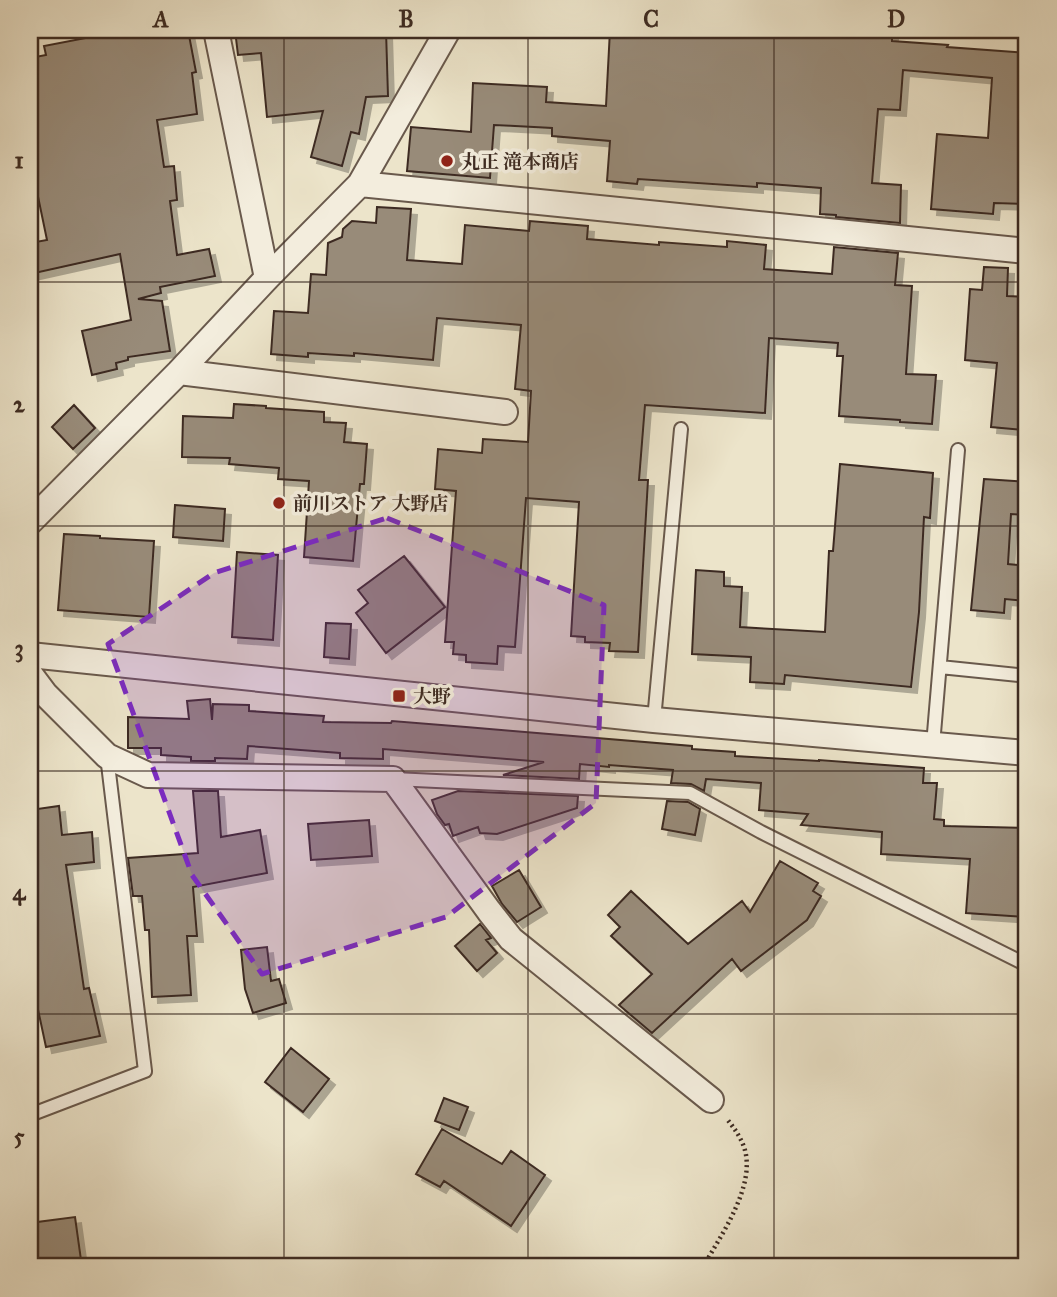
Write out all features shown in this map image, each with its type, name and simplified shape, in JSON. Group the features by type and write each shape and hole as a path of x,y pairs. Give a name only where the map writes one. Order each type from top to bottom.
{"street":[{"path":"216,30 267,278"},
{"path":"30,522 360,184 448,30"},
{"path":"360,184 1027,251"},
{"path":"179,372 505,412"},
{"path":"30,655 654,720 1027,753"},
{"path":"30,674 45,694 107,757 148,775 393,779 511,939 711,1100"}],"lane":[{"path":"654,720 681,429"},
{"path":"933,745 958,450"},
{"path":"940,667 1027,676"},
{"path":"30,1115 145,1071 107,757"},
{"path":"393,779 690,793 761,832 1027,965"}],"path":[{"path":"703,1267 741,1196 747,1174 745,1150 738,1134 711,1100"}],"highlighted area":[{"path":"387,518 604,605 596,803 446,917 262,974 192,875 108,644 214,573"}],"building":[{"path":"90,30 188,30 196,72 192,73 197,114 157,120 164,167 174,166 177,200 170,201 177,255 209,249 215,276 160,287 161,293 138,299 162,301 170,351 128,357 128,360 116,363 117,369 92,375 82,331 131,320 120,254 30,274 30,243 47,240 30,158 30,58 46,55 44,46 91,37"},
{"path":"235,30 386,30 388,96 366,97 359,134 351,132 342,166 311,157 323,111 267,117 261,53 238,55"},
{"path":"610,30 892,30 892,41 1027,53 1027,204 994,203 993,214 931,209 937,134 988,138 992,78 903,70 900,110 878,109 872,183 901,185 900,223 820,214 821,188 757,183 757,187 638,179 637,184 607,181 610,141 552,136 552,128 494,125 490,178 407,171 411,127 471,132 473,83 547,87 546,102 606,106"},
{"path":"377,207 411,209 407,260 462,264 465,225 529,231 530,221 588,226 587,239 659,245 659,242 727,247 727,241 766,245 764,269 832,274 834,247 898,253 895,285 912,286 906,374 936,375 932,424 839,416 843,356 837,356 838,343 769,338 765,413 645,405 639,480 648,480 638,652 609,651 610,643 585,642 585,637 571,636 579,502 526,498 515,647 498,646 497,664 466,662 466,655 453,654 454,642 445,642 456,491 435,489 438,449 482,453 483,439 528,442 531,391 515,389 521,325 437,318 433,360 354,353 354,356 308,353 308,357 271,354 274,311 308,313 311,274 326,275 328,243 342,237 343,229 352,221 376,223"},
{"path":"984,267 1008,268 1007,296 1027,297 1027,418 1024,430 991,427 997,363 965,360 970,289 982,290"},
{"path":"234,404 324,412 324,422 346,423 344,442 367,444 364,484 360,484 353,561 304,557 309,481 278,479 279,468 229,464 230,458 182,457 183,416 233,418"},
{"path":"74,405 95,428 73,449 52,427"},
{"path":"840,464 933,473 930,518 924,517 919,612 911,687 785,675 784,684 750,682 751,657 692,654 696,570 724,572 724,586 742,587 740,627 825,632 829,551 833,551"},
{"path":"984,479 1027,482 1027,515 1011,514 1008,564 1027,566 1027,601 1005,599 1004,613 971,610"},
{"path":"175,505 225,509 223,541 173,537"},
{"path":"64,534 154,541 149,617 58,610"},
{"path":"237,552 278,555 273,640 232,637"},
{"path":"404,556 445,607 386,653 356,613 368,603 358,590"},
{"path":"326,623 351,624 349,659 324,657"},
{"path":"210,699 212,720 213,704 249,705 249,711 324,716 323,722 392,721 692,746 692,749 735,752 735,756 924,768 923,783 937,783 934,819 944,820 944,826 1027,828 1027,917 966,913 970,859 881,854 882,832 801,825 808,814 759,810 761,783 706,779 704,791 691,784 671,783 673,770 580,764 579,779 503,775 544,762 383,749 383,759 340,758 340,753 248,746 247,759 215,758 215,761 191,761 191,757 161,755 161,748 128,748 128,717 189,719 187,701"},
{"path":"193,791 218,791 221,837 260,830 267,873 193,887 197,936 187,936 191,995 152,997 149,930 145,930 142,896 133,896 128,858 198,853"},
{"path":"458,791 578,796 577,808 497,834 480,833 478,827 453,836 449,824 445,825 437,814 432,800"},
{"path":"667,801 688,802 700,809 695,835 662,829"},
{"path":"59,806 62,835 92,832 94,862 66,865 84,989 89,988 100,1036 46,1047 30,972 30,810"},
{"path":"369,820 372,856 311,860 308,824"},
{"path":"780,861 818,883 813,891 821,896 807,920 741,971 732,959 652,1033 619,1005 652,974 611,936 620,927 608,915 631,891 688,944 742,901 750,912"},
{"path":"519,870 541,907 517,922 492,886"},
{"path":"480,924 491,938 486,940 497,953 477,971 455,946"},
{"path":"267,947 271,981 279,979 286,1003 253,1013 245,989 241,950"},
{"path":"291,1048 329,1079 303,1112 265,1082"},
{"path":"444,1098 468,1107 459,1130 435,1121"},
{"path":"442,1129 502,1164 511,1151 545,1175 511,1226 444,1181 440,1187 416,1174"},
{"path":"75,1217 82,1267 30,1267 30,1223"}],"place":[{"name":"丸正 滝本商店","path":"447,161"},
{"name":"前川ストア 大野店","path":"279,503"},
{"name":"大野","path":"399,696"}]}
